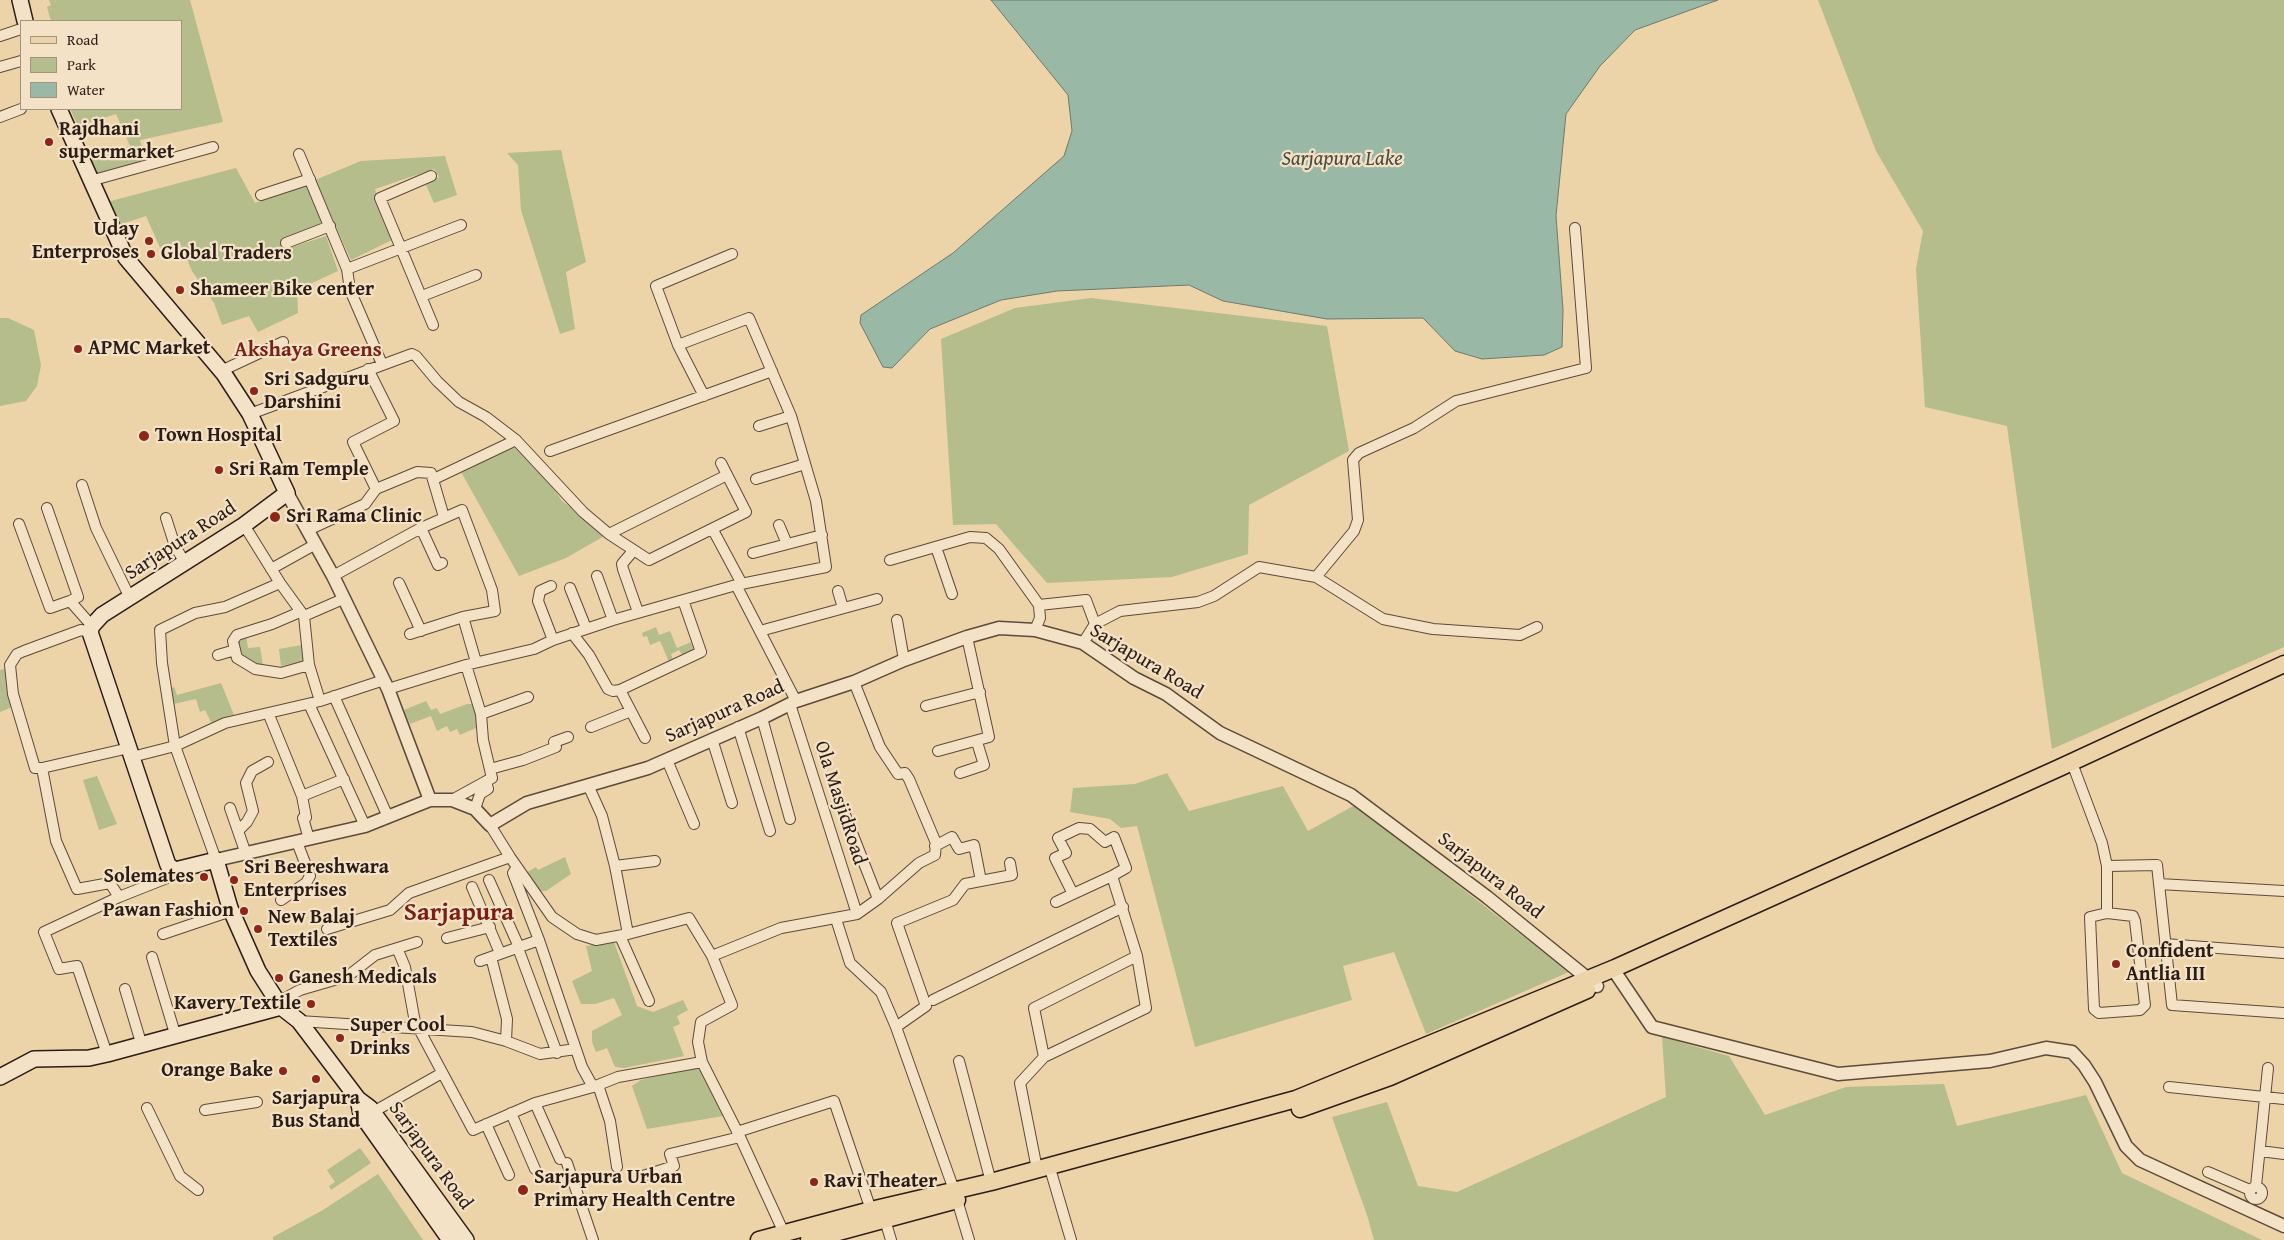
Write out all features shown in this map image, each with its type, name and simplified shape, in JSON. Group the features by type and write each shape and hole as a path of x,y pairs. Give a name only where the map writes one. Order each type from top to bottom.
{"main road":[{"path":"20,0 25,20"},
{"path":"60,110 90,181 126,258 221,371 250,414 287,493"},
{"name":"Sarjapura Road","path":"91,629 102,615 244,525 287,493"},
{"path":"91,629 168,865 175,870 216,860"},
{"path":"2073,767 2284,664"},
{"path":"809,1236 871,1210 955,1195 1296,1099 1615,973 2073,767 2284,676"},
{"name":"Sarjapura Road","path":"216,860 232,911 258,971 280,1004 299,1021 358,1099 373,1112 440,1216 450,1240"},
{"path":"0,1077 34,1059 89,1058 108,1054 176,1037 280,1004"},
{"name":"Sarjapura Road","path":"358,1099 361,1114 440,1216 466,1240"},
{"path":"759,1240 784,1233 809,1236 841,1236 991,1182 1046,1170"}],"street":[{"path":"0,36 20,29"},
{"path":"0,67 20,61"},
{"path":"0,117 20,109"},
{"path":"90,181 213,147"},
{"path":"299,154 330,226 346,269 350,290 382,364"},
{"path":"431,176 380,198 433,325"},
{"path":"261,195 310,179"},
{"path":"346,269 461,225"},
{"path":"286,243 330,226"},
{"path":"1316,577 1354,531 1358,520 1353,460 1359,453 1414,428 1456,401 1586,368 1575,228"},
{"path":"704,396 678,345 656,286 732,254"},
{"path":"422,296 476,275"},
{"path":"91,629 81,630 24,650 17,654 10,665 13,694 35,768 175,746 225,723 269,715 334,696 534,649 586,628 638,612 739,585 826,567 816,501 805,464 790,416 750,318 678,345"},
{"path":"221,371 283,342"},
{"path":"250,414 407,355 416,356 437,381 459,402 486,417 516,440 583,512 609,534 649,560 746,512 721,463"},
{"path":"368,370 394,421 353,442 376,489"},
{"path":"550,451 772,371"},
{"path":"759,426 790,416"},
{"path":"434,479 516,440"},
{"path":"756,479 805,464"},
{"path":"308,530 365,504 376,489 417,472 431,473 444,517"},
{"path":"609,534 727,474"},
{"path":"82,485 96,528 130,598"},
{"path":"287,493 333,576 386,684 430,800"},
{"path":"19,524 50,608 78,597 47,508"},
{"path":"333,576 421,528 462,510 492,590 495,611 462,617 410,634"},
{"path":"166,518 175,546 185,563"},
{"path":"244,525 280,583 302,614 309,665 320,701"},
{"path":"779,525 787,544"},
{"path":"421,528 438,565 442,564"},
{"name":"Ola MasjidRoad","path":"713,530 793,702 857,914"},
{"path":"753,552 822,535"},
{"path":"890,560 970,538 986,538 999,549 1039,605 1040,618 1035,630"},
{"path":"271,569 316,544"},
{"path":"936,547 952,594"},
{"path":"633,551 622,564 622,569 638,612"},
{"path":"1083,644 1095,624 1120,612 1198,602 1214,596 1259,567 1316,577 1383,619 1433,629 1520,634 1537,627"},
{"path":"597,576 613,620"},
{"path":"280,583 225,607 195,613 160,630 162,663 175,746 184,774 196,798 216,860 365,826 430,800 452,800 475,809 490,825 552,917 577,934 596,940 624,935 689,918 712,956 732,1005 701,1022 698,1042 702,1062 739,1135 784,1233"},
{"path":"399,583 421,631"},
{"path":"550,586 540,591 538,601 553,640"},
{"path":"570,588 586,628"},
{"path":"838,591 843,608"},
{"path":"309,665 281,673 255,669 237,658 234,641 237,635 343,599"},
{"path":"760,632 877,599"},
{"path":"572,633 608,688 613,692 620,690 701,652 683,600"},
{"path":"1039,605 1086,600 1095,624"},
{"path":"70,601 91,629"},
{"path":"452,800 492,778 483,740 481,714 462,617"},
{"path":"897,620 904,660"},
{"name":"Sarjapura Road","path":"490,825 527,803 648,768 762,718 793,702 854,682 904,660 967,636 999,628 1035,630 1083,644 1134,678 1166,694 1220,733 1351,795 1487,897 1592,982"},
{"path":"938,751 977,742 989,737 967,636"},
{"path":"218,655 235,650"},
{"path":"712,956 781,928 818,919 836,919 857,914 878,899 919,863 935,854 935,846 909,779 905,773 898,774 880,747 854,682"},
{"path":"620,690 645,738"},
{"path":"926,706 980,692"},
{"path":"334,696 388,818"},
{"path":"481,714 528,698"},
{"path":"309,704 365,826"},
{"path":"591,727 631,711"},
{"path":"269,715 302,796 306,817 303,818 303,840 310,876 306,883 281,900"},
{"path":"762,718 790,819"},
{"path":"738,727 770,831"},
{"path":"490,769 523,760 556,747 554,742 568,737"},
{"path":"712,739 732,803"},
{"path":"960,773 984,765 977,742"},
{"path":"667,760 694,824"},
{"path":"238,831 247,822 253,811 246,783 252,771 268,762"},
{"path":"2073,767 2102,843 2107,866 2106,914"},
{"path":"42,768 56,841 77,889 110,883 119,897"},
{"path":"302,796 344,780"},
{"path":"475,809 480,794 488,789 486,781"},
{"path":"588,785 602,816 615,866 624,935 632,965 649,1000"},
{"path":"842,807 878,899"},
{"path":"230,808 246,854"},
{"path":"1056,902 1112,876 1126,868 1114,838 1105,842 1090,829 1079,828 1058,838 1066,853 1055,858 1073,894"},
{"path":"935,846 952,837 959,849 974,845 981,880"},
{"path":"327,929 390,910 409,893 510,857"},
{"path":"615,866 655,861"},
{"path":"896,1027 926,1006 897,923 953,900 965,884 1012,875 1010,863"},
{"path":"2107,866 2157,865 2172,1005 2284,1013"},
{"path":"517,866 513,873 539,940 582,1068 595,1086 610,1121 617,1167"},
{"path":"108,1054 76,966 59,969 44,932 119,897 167,878 175,870"},
{"path":"1071,1240 1046,1170 1020,1083 1044,1057 1146,1008 1138,956 1112,876"},
{"path":"489,880 519,948 557,1053"},
{"path":"2159,884 2284,891"},
{"path":"472,888 490,927 507,1019 506,1042"},
{"path":"933,1000 1123,907"},
{"path":"162,934 232,911"},
{"path":"2106,914 2133,916 2135,921 2145,1005 2140,1010 2099,1013 2094,1009 2090,917 2106,914"},
{"path":"836,919 850,963 881,992 896,1027 969,1240"},
{"path":"447,938 490,927"},
{"path":"480,961 539,940"},
{"path":"280,1004 300,990 348,976 375,955 417,942"},
{"path":"2166,944 2284,953"},
{"path":"397,948 405,967 417,1029 473,1130 535,1103 595,1086 618,1077 702,1062"},
{"path":"1044,1057 1034,1008 1138,956"},
{"path":"152,957 176,1037"},
{"path":"1615,973 1652,1027 1838,1074 1990,1061 2046,1048 2072,1052 2084,1065 2095,1082 2126,1146 2140,1160 2252,1196"},
{"path":"125,989 142,1046"},
{"path":"299,1021 472,1032 540,1054 576,1049"},
{"path":"959,1061 991,1182"},
{"path":"2252,1196 2260,1151 2268,1068"},
{"path":"373,1112 442,1073"},
{"path":"2169,1087 2284,1099"},
{"path":"643,1176 674,1166 670,1154 739,1135 834,1101 871,1210"},
{"path":"206,1110 257,1102"},
{"path":"535,1103 564,1161 592,1240"},
{"path":"147,1108 180,1176 198,1190"},
{"path":"512,1113 535,1169"},
{"path":"486,1124 509,1176"},
{"path":"2260,1151 2284,1154"},
{"path":"2208,1172 2252,1196 2284,1226"},
{"path":"885,1220 891,1240"}],"green space":[{"path":"49,0 190,0 223,122 140,140 145,161 95,175 91,157 130,146 116,114 78,126 70,110 182,110 182,20 51,20 47,7 51,5"},
{"path":"1818,0 2284,0 2284,647 2052,749 2007,426 1925,407 1916,269 1923,231 1876,151"},
{"path":"561,150 586,262 566,272 575,329 560,334 521,210 518,165 507,153"},
{"path":"445,156 457,195 434,203 426,185 439,177 434,169 375,189 392,240 351,260 315,180 361,161"},
{"path":"236,168 255,203 307,184 324,224 280,243 283,250 326,236 338,271 297,290 298,313 258,332 249,316 222,325 214,303 192,271 180,243 161,250 146,216 119,225 107,202"},
{"path":"1091,298 1327,326 1349,451 1249,505 1248,554 1172,577 1047,583 996,524 953,525 941,339 1015,308"},
{"path":"0,318 8,318 34,330 41,365 37,386 26,401 0,406"},
{"path":"512,447 518,449 548,480 562,501 575,510 597,531 606,535 566,558 519,576 460,470"},
{"path":"656,627 659,635 670,631 677,648 691,642 694,651 683,656 679,650 671,654 673,660 669,662 660,641 650,645 647,636 643,637 642,633"},
{"path":"246,635 248,648 260,647 263,665 256,666 238,656 237,639"},
{"path":"302,645 306,661 281,666 279,649"},
{"path":"5,669 12,707 0,712 0,670"},
{"path":"221,683 234,715 212,724 205,710 200,712 196,699 169,705 168,689 174,687 177,695"},
{"path":"426,701 431,710 437,708 440,714 467,704 473,704 479,719 477,731 476,728 460,735 457,729 450,732 447,726 437,731 431,716 410,724 404,710"},
{"path":"1167,773 1189,811 1283,786 1308,831 1355,805 1569,972 1426,1034 1394,952 1343,966 1352,1000 1195,1047 1137,826 1121,828 1110,819 1070,812 1073,788 1135,784"},
{"path":"97,776 117,824 99,830 83,780"},
{"path":"565,857 571,874 546,891 537,891 524,874 536,867 538,870"},
{"path":"614,942 637,1006 653,1012 683,1000 688,1010 677,1016 680,1024 673,1027 684,1056 624,1068 615,1067 607,1048 596,1052 592,1042 592,1031 622,1015 614,998 595,1004 581,1004 572,981 592,971 586,946"},
{"path":"1662,1037 1729,1056 1765,1115 1846,1087 1944,1084 1957,1126 2086,1095 2122,1173 2262,1240 1374,1240 1332,1117 1387,1102 1418,1186 1457,1192 1666,1097"},
{"path":"690,1068 699,1069 723,1116 647,1129 632,1086 641,1080"},
{"path":"360,1148 371,1163 331,1190 329,1186 335,1182 327,1170"},
{"path":"378,1174 423,1240 273,1240 273,1237 323,1210"}],"water":[{"name":"Sarjapura Lake","path":"991,0 1718,0 1635,30 1600,66 1566,114 1556,216 1563,310 1562,347 1544,355 1482,359 1455,351 1423,318 1327,319 1223,301 1189,285 1057,291 1001,300 930,329 892,368 883,367 860,323 861,315 953,253 1064,156 1072,131 1068,95"}],"place":[{"name":"Rajdhani supermarket","path":"49,142"},
{"name":"Uday Enterproses","path":"149,241"},
{"name":"Global Traders","path":"151,254"},
{"name":"Shameer Bike center","path":"180,290"},
{"name":"APMC Market","path":"78,349"},
{"name":"Sri Sadguru Darshini","path":"254,391"},
{"name":"Town Hospital","path":"144,436"},
{"name":"Sri Ram Temple","path":"219,470"},
{"name":"Sri Rama Clinic","path":"275,517"},
{"name":"Solemates","path":"204,877"},
{"name":"Sri Beereshwara Enterprises","path":"234,880"},
{"name":"Pawan Fashion","path":"244,911"},
{"name":"New Balaj Textiles","path":"258,929"},
{"name":"Confident Antlia III","path":"2116,964"},
{"name":"Ganesh Medicals","path":"279,978"},
{"name":"Kavery Textile","path":"311,1004"},
{"name":"Super Cool Drinks","path":"340,1038"},
{"name":"Orange Bake","path":"283,1071"},
{"name":"Sarjapura Bus Stand","path":"316,1079"},
{"name":"Ravi Theater","path":"814,1182"},
{"name":"Sarjapura Urban Primary Health Centre","path":"523,1190"}],"district":[{"name":"Akshaya Greens","path":"308,351"},
{"name":"Sarjapura","path":"459,914"}]}
